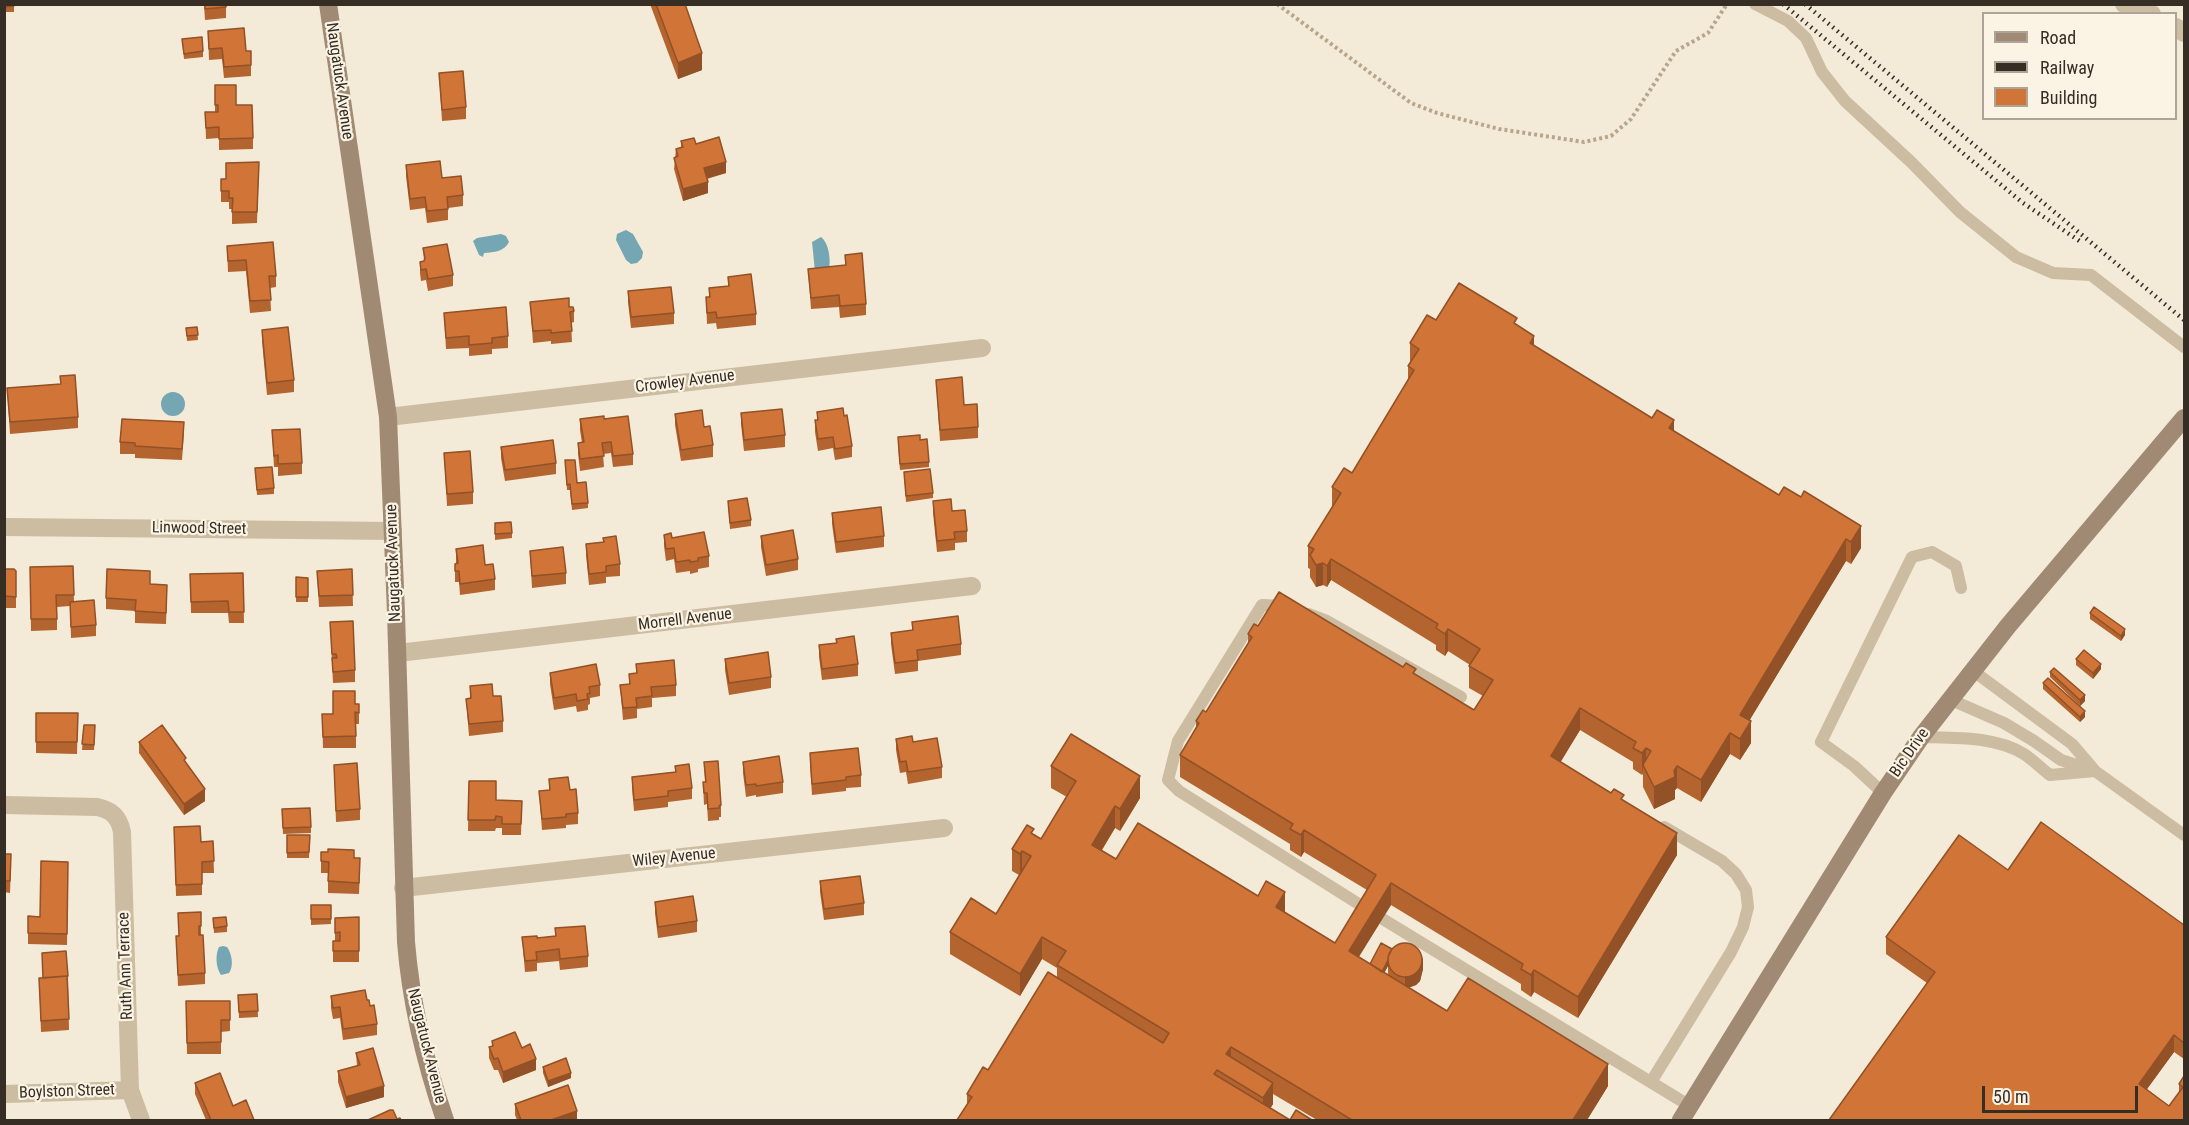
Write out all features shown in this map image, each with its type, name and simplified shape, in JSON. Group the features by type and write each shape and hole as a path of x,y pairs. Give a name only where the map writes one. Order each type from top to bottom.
{"main road":[{"name":"Naugatuck Avenue","path":"328,4 387,417 409,977 417,1025 446,1120"},
{"name":"Bic Drive","path":"1686,1113 1883,793 1921,737 1972,670 2066,555 2184,418"}],"street":[{"path":"2124,4 2146,12"},
{"name":"Crowley Avenue","path":"387,417 982,348"},
{"name":"Linwood Street","path":"4,527 393,531"},
{"name":"Morrell Avenue","path":"398,653 972,586"},
{"name":"Ruth Ann Terrace","path":"4,805 87,806 105,809 119,820 122,832 130,1090 141,1120"},
{"name":"Wiley Avenue","path":"404,888 944,828"},
{"name":"Boylston Street","path":"4,1094 130,1090"}],"lane":[{"path":"1755,4 1788,21 1806,38 1822,72 1845,101 1911,162 1960,212 2016,257 2053,273 2091,275 2184,347"},
{"path":"1883,793 1854,766 1821,742 1912,557 1932,552 1956,566 1961,588"},
{"path":"1461,697 1325,620 1286,606 1262,605 1178,741 1168,780 1179,790 1381,918 1651,1082 1686,1113"},
{"path":"1972,670 2072,744 2095,771 2184,835"},
{"path":"1949,699 2004,723 2061,760 2095,771"},
{"path":"1921,737 1980,740 2004,746 2023,753 2050,775 2095,771"},
{"path":"1651,1082 1731,952 1743,927 1748,907 1746,890 1736,874 1722,861 1664,827"}],"path":[{"path":"1276,4 1411,103 1437,113 1499,129 1584,142 1611,136 1631,119 1676,51 1708,33 1727,4"}],"water":[{"path":"626,230 633,234 643,252 642,258 637,263 631,264 626,260 616,240 617,234"},
{"path":"501,234 506,236 509,242 504,248 484,253 483,257 479,255 473,241 477,238"},
{"path":"821,237 829,252 829,270 815,271 812,242"},
{"path":"173,392 181,396 185,404 181,412 173,416 165,412 161,404 165,396"},
{"path":"223,946 229,950 232,964 229,973 221,975 217,958 219,947"}],"building":[{"path":"4,4 14,4 14,6 4,7"},
{"path":"205,4 226,4 226,7 205,9"},
{"path":"656,4 685,4 702,53 678,63"},
{"path":"244,28 246,51 251,51 251,65 224,67 222,48 209,49 208,31"},
{"path":"202,37 203,51 184,54 182,39"},
{"path":"463,71 466,107 442,110 439,73"},
{"path":"215,85 236,85 236,105 252,105 253,138 219,139 219,127 206,128 205,112 218,112 218,105 215,105"},
{"path":"719,137 726,162 704,168 708,182 683,189 674,158 678,156 676,149 683,147 681,141 694,138 696,144"},
{"path":"440,161 442,178 461,176 463,195 447,197 448,209 427,211 425,197 410,199 406,165"},
{"path":"259,162 257,212 232,212 233,198 229,198 229,191 221,191 221,179 226,179 226,163"},
{"path":"273,242 276,276 269,276 271,300 250,301 246,260 228,261 227,246"},
{"path":"447,244 453,275 428,279 426,269 421,270 420,262 425,258 423,248"},
{"path":"862,253 866,304 840,306 839,295 811,298 808,269 846,265 845,255"},
{"path":"751,274 756,314 717,318 716,312 707,313 706,297 710,297 709,288 729,286 728,277"},
{"path":"1459,283 1517,318 1514,323 1534,336 1530,343 1652,418 1657,410 1674,420 1669,428 1779,495 1784,487 1801,497 1804,491 1861,526 1851,542 1846,539 1740,715 1751,721 1740,739 1730,733 1701,780 1677,766 1674,771 1675,777 1654,787 1643,765 1651,751 1646,748 1642,753 1633,748 1636,742 1580,708 1551,756 1611,793 1614,789 1624,795 1621,799 1677,833 1578,997 1534,970 1531,975 1521,969 1523,964 1391,883 1349,951 1447,1011 1468,978 1608,1064 1573,1120 1352,1120 1231,1047 1226,1054 1273,1083 1263,1098 1217,1070 1214,1074 1290,1120 957,1120 972,1097 967,1094 983,1067 988,1070 1048,972 1163,1043 1169,1033 1057,965 1066,951 1042,937 1020,974 950,932 971,898 996,914 1031,856 1022,851 1020,854 1012,849 1027,825 1034,829 1031,833 1041,839 1076,781 1051,766 1071,734 1140,776 1120,809 1115,806 1092,845 1116,859 1138,823 1258,896 1266,881 1285,892 1276,907 1335,943 1376,875 1304,830 1301,835 1290,829 1293,824 1180,755 1199,723 1196,721 1203,710 1206,712 1252,637 1248,634 1254,624 1258,626 1279,592 1403,667 1406,663 1416,669 1413,673 1474,710 1493,680 1469,666 1480,649 1448,629 1445,634 1436,628 1438,624 1331,559 1327,566 1323,563 1316,565 1310,555 1314,549 1308,546 1341,493 1332,487 1344,468 1352,473 1414,370 1408,366 1419,349 1410,343 1427,315 1436,320"},
{"path":"671,287 674,313 631,317 628,291"},
{"path":"569,298 569,307 573,307 574,311 570,312 572,331 551,333 551,330 533,331 530,302"},
{"path":"506,307 508,336 492,338 492,343 469,345 469,336 446,338 444,313"},
{"path":"197,327 198,335 187,336 186,328"},
{"path":"288,327 294,380 267,383 262,330"},
{"path":"75,375 78,417 10,422 7,388 61,384 60,376"},
{"path":"962,377 964,405 977,404 978,427 940,430 936,380"},
{"path":"843,408 844,416 847,415 852,446 835,449 833,437 818,439 815,420 818,420 817,412"},
{"path":"782,409 785,435 744,440 741,413"},
{"path":"702,410 704,427 710,426 713,445 681,450 675,414"},
{"path":"604,416 604,419 628,416 633,454 613,456 611,442 602,443 604,456 580,459 578,443 584,442 580,419"},
{"path":"122,419 184,422 182,449 135,446 135,443 120,442"},
{"path":"300,429 302,463 278,464 278,455 274,456 272,430"},
{"path":"920,435 920,440 927,439 929,462 900,464 898,437"},
{"path":"553,440 556,463 505,470 501,447"},
{"path":"470,451 473,492 447,494 444,453"},
{"path":"565,460 575,460 577,483 586,482 588,503 572,504 570,484 567,485"},
{"path":"272,467 274,488 257,490 255,468"},
{"path":"930,469 933,493 906,496 904,472"},
{"path":"747,498 751,520 730,523 728,501"},
{"path":"951,499 952,511 965,510 967,531 954,532 955,539 937,541 933,501"},
{"path":"881,507 884,536 836,542 832,513"},
{"path":"511,522 512,533 495,534 495,523"},
{"path":"793,530 798,559 766,565 761,536"},
{"path":"704,532 709,556 698,558 698,561 676,562 674,548 666,549 664,535 671,533 672,538"},
{"path":"616,536 620,564 606,566 606,572 589,574 586,544 604,542 603,538"},
{"path":"483,545 485,565 493,564 495,579 460,584 459,571 455,571 455,564 458,563 456,549"},
{"path":"563,547 566,573 532,576 530,551"},
{"path":"73,566 74,595 56,595 57,619 31,619 30,567"},
{"path":"4,569 16,571 16,597 4,596"},
{"path":"107,569 150,571 150,584 167,585 166,613 135,611 136,600 106,598"},
{"path":"352,569 353,595 319,596 317,571"},
{"path":"243,573 244,612 229,612 228,601 191,602 190,574"},
{"path":"296,577 308,578 308,597 296,597"},
{"path":"94,600 96,625 71,627 70,602"},
{"path":"2094,607 2125,629 2121,636 2090,613"},
{"path":"958,616 961,644 917,650 918,660 895,663 891,633 913,630 912,622"},
{"path":"353,621 355,670 333,672 332,658 337,658 336,654 332,654 330,622"},
{"path":"854,636 858,664 822,669 819,645 837,643 836,639"},
{"path":"2084,650 2101,664 2093,673 2076,659"},
{"path":"768,652 771,677 729,683 725,659"},
{"path":"674,660 676,685 651,687 652,696 636,698 637,707 623,708 620,685 630,684 629,674 637,673 636,664"},
{"path":"596,664 600,685 589,687 588,699 577,701 576,694 554,698 550,673"},
{"path":"2054,668 2085,695 2080,700 2050,672"},
{"path":"2048,678 2085,711 2080,717 2043,683"},
{"path":"492,684 493,696 501,696 503,721 469,724 466,699 471,698 470,686"},
{"path":"333,691 355,691 355,704 359,704 359,713 355,712 356,736 323,737 322,714 333,714"},
{"path":"36,713 78,713 77,742 36,742"},
{"path":"84,725 95,725 94,745 82,744"},
{"path":"162,725 205,789 184,804 139,742"},
{"path":"912,736 913,742 937,738 942,767 908,772 906,761 900,762 896,739"},
{"path":"858,748 861,775 846,777 846,780 812,784 810,753"},
{"path":"779,756 783,782 756,786 756,784 746,785 743,762"},
{"path":"718,761 721,805 719,808 708,809 707,793 704,793 703,782 706,782 704,762"},
{"path":"357,763 360,809 336,811 334,765"},
{"path":"689,764 692,788 668,791 668,796 634,800 632,777 676,772 675,766"},
{"path":"568,777 570,790 576,789 578,813 566,814 566,817 542,819 539,791 550,790 549,779"},
{"path":"469,781 496,781 496,800 522,801 521,824 502,824 502,817 496,816 495,820 468,820"},
{"path":"310,808 311,827 283,828 282,809"},
{"path":"2041,822 2184,925 2184,1043 2174,1035 2139,1084 2169,1106 2183,1087 2179,1084 2184,1076 2184,1120 1829,1120 1935,972 1886,937 1959,835 2008,870"},
{"path":"200,826 201,842 213,841 214,861 202,862 202,884 176,885 174,827"},
{"path":"287,835 310,835 309,852 287,853"},
{"path":"328,849 354,850 354,858 360,858 359,883 328,881 329,862 321,861 321,852 328,852"},
{"path":"4,854 11,854 10,881 4,881"},
{"path":"41,861 68,862 67,934 28,933 28,916 40,917"},
{"path":"860,876 864,903 824,909 820,881"},
{"path":"693,896 697,921 658,927 655,902"},
{"path":"311,905 331,905 331,919 311,919"},
{"path":"201,912 199,935 203,935 205,973 178,975 176,936 179,936 178,913"},
{"path":"226,917 227,926 214,928 213,918"},
{"path":"359,917 359,951 333,951 333,941 340,941 340,932 335,933 335,918"},
{"path":"585,926 588,956 560,959 559,949 536,952 537,960 525,961 522,937 556,936 555,928"},
{"path":"1381,943 1392,949 1382,972 1370,964"},
{"path":"1405,943 1417,948 1422,960 1417,972 1405,977 1393,972 1388,960 1393,948"},
{"path":"66,951 68,976 43,978 42,953"},
{"path":"67,976 69,1019 41,1021 39,978"},
{"path":"365,990 370,1006 374,1005 377,1024 343,1029 340,1007 333,1008 331,996"},
{"path":"257,994 258,1011 239,1012 238,995"},
{"path":"186,1001 230,1001 230,1020 221,1020 221,1042 187,1043"},
{"path":"515,1032 522,1048 530,1044 536,1059 503,1072 498,1058 494,1059 489,1047 493,1046 492,1041"},
{"path":"373,1048 384,1086 346,1097 338,1071 360,1065 356,1053"},
{"path":"566,1058 571,1073 548,1081 543,1067"},
{"path":"220,1073 233,1106 246,1100 254,1120 211,1120 195,1083"},
{"path":"568,1085 577,1111 551,1120 521,1120 515,1104"},
{"path":"393,1110 397,1119 401,1120 368,1120"},
{"path":"1296,1110 1312,1120 1290,1120"}],"railway":[{"path":"1783,4 2023,203 2081,242"},
{"path":"1805,4 2184,320"}]}
